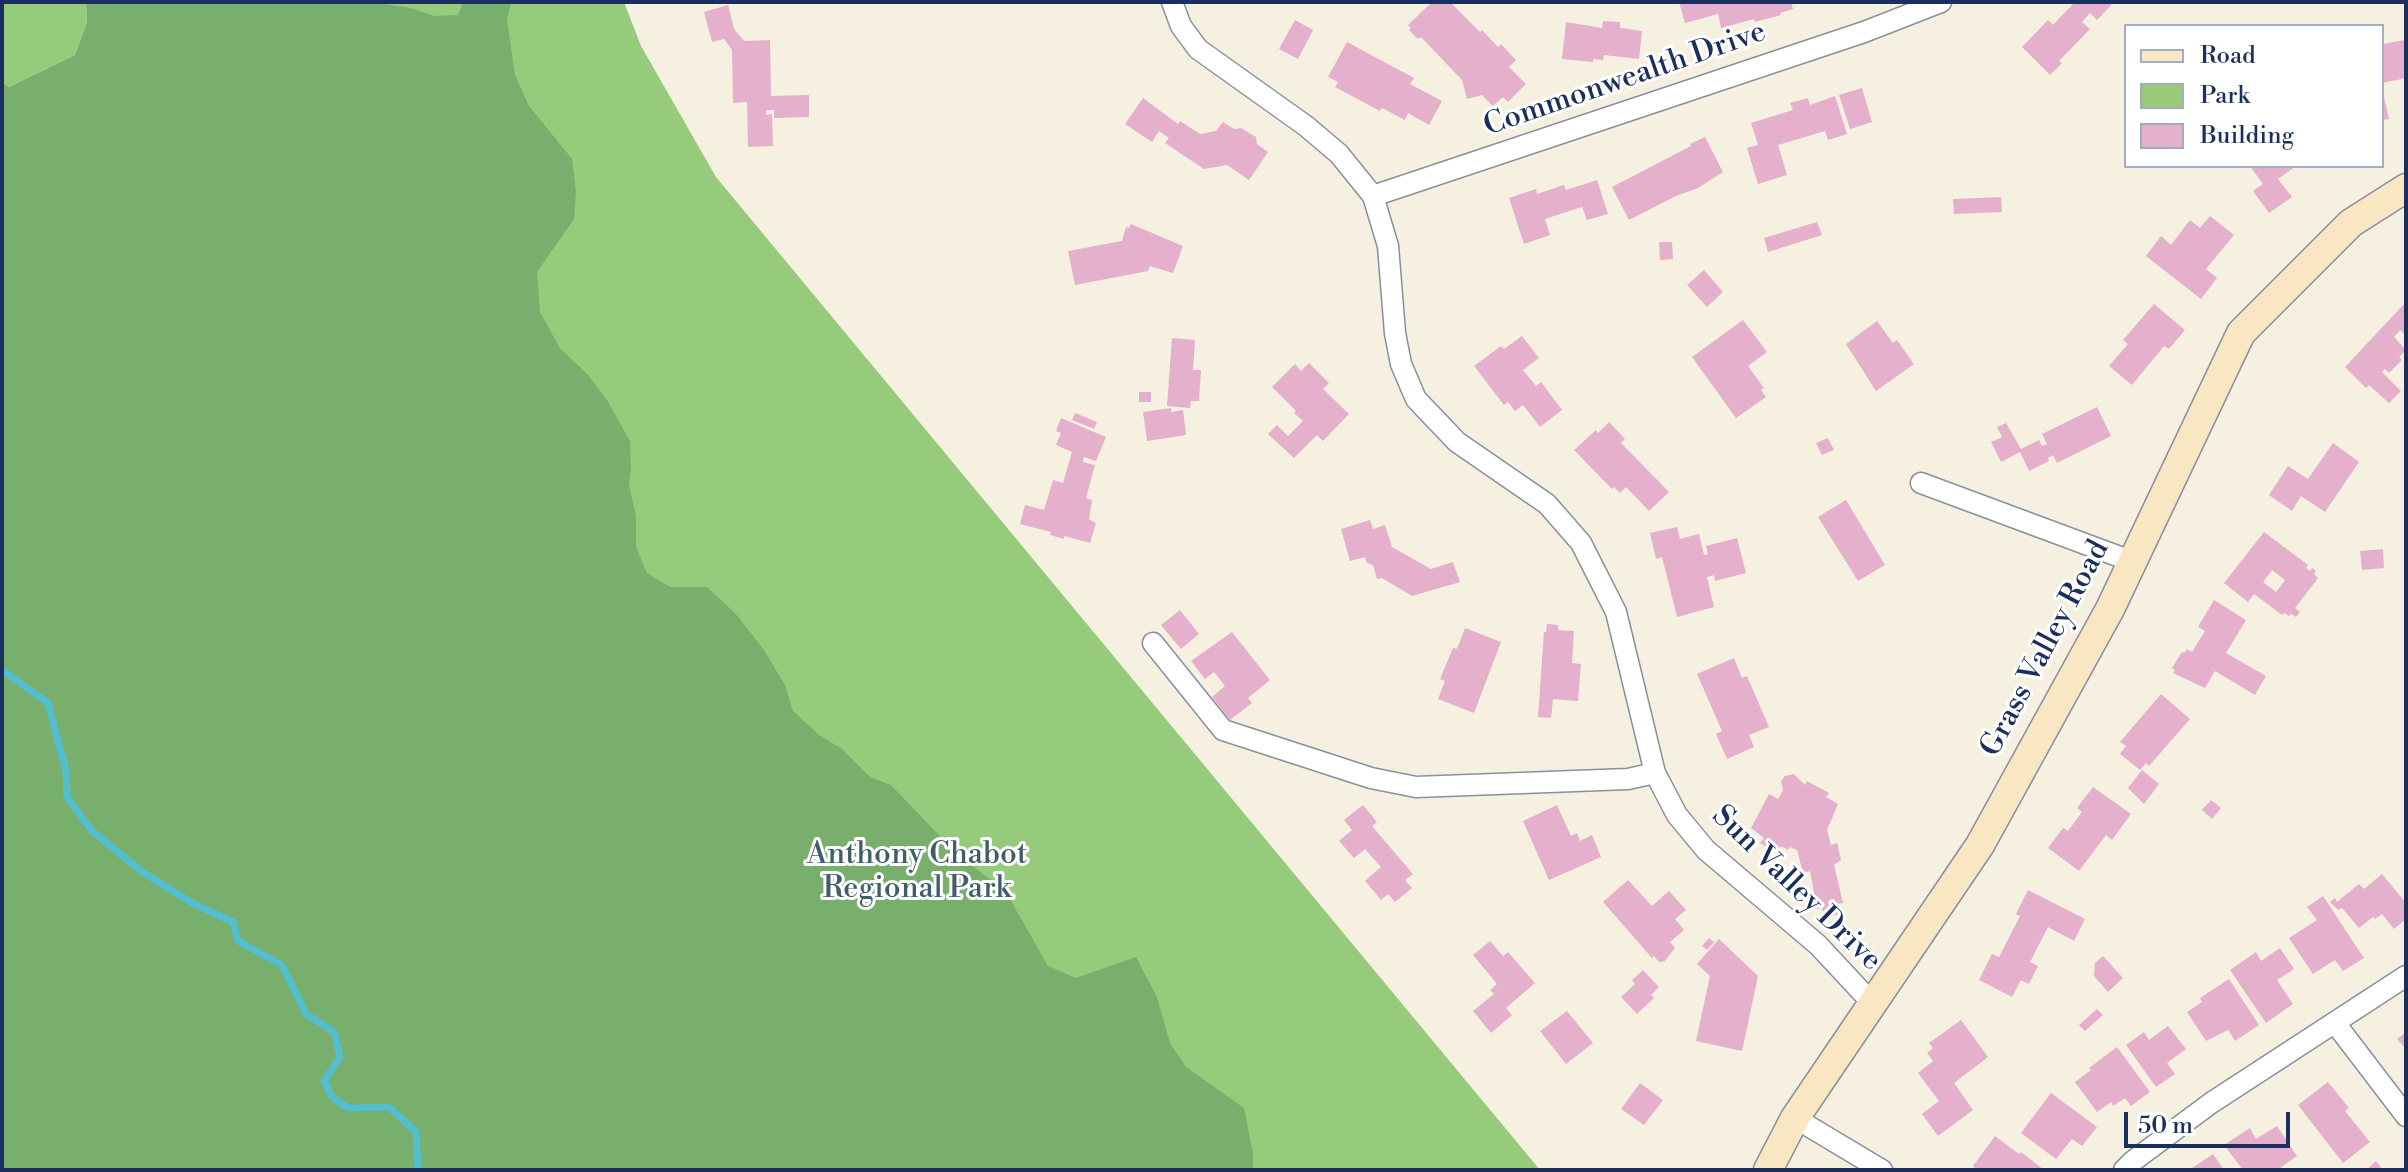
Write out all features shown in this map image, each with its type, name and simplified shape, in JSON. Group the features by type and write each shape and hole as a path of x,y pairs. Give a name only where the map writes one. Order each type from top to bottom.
{"main road":[{"name":"Grass Valley Road","path":"1768,1170 1795,1118 1980,845 2110,609 2241,333 2351,223 2406,188"}],"street":[{"name":"Sun Valley Drive","path":"1172,2 1181,26 1198,49 1306,126 1339,154 1373,196 1388,246 1395,333 1401,364 1416,399 1457,442 1547,504 1581,543 1616,612 1655,773 1677,815 1706,850 1818,945 1872,1003"},
{"name":"Commonwealth Drive","path":"1373,196 1864,32 1941,2"},
{"path":"1921,483 2131,561"},
{"path":"1153,643 1223,730 1371,778 1416,787 1628,779 1655,773"},
{"path":"2124,1170 2211,1103 2406,976"},
{"path":"2335,1023 2406,1116"},
{"path":"1795,1118 1882,1170"}],"green space":[{"path":"2,2 86,2 87,22 75,55 9,87 2,82"},
{"path":"86,2 372,2 411,8 434,16 458,15 463,2 511,2 507,20 515,75 529,106 572,159 576,192 574,219 537,272 540,312 560,348 588,375 607,400 630,441 629,485 636,516 636,547 647,573 670,587 707,587 736,614 764,650 785,685 793,711 819,735 842,749 870,777 891,785 955,852 1006,892 1048,966 1076,978 1136,957 1157,997 1170,1043 1186,1067 1244,1108 1253,1153 1253,1170 2,1170 2,82 9,87 75,55 87,22"},
{"name":"Anthony Chabot Regional Park","path":"105,2 624,2 641,46 716,177 1540,1170 748,1170"}],"building":[{"path":"1432,2 1450,2 1480,32 1482,30 1498,47 1501,44 1516,60 1509,67 1526,84 1508,102 1503,97 1493,106 1482,95 1467,99 1462,80 1421,37 1418,39 1409,30 1408,25"},
{"path":"1679,2 1791,2 1793,9 1755,22 1754,19 1721,28 1718,14 1685,23"},
{"path":"2075,2 2114,2 2097,20 2090,13 2082,22 2090,29 2050,75 2022,47 2048,20 2053,25"},
{"path":"728,5 734,29 744,41 770,40 771,96 809,95 809,117 774,118 774,110 766,110 766,115 772,114 773,146 748,147 747,102 733,103 732,50 724,39 712,42 704,12"},
{"path":"1295,20 1313,30 1298,59 1279,49"},
{"path":"1603,21 1620,22 1620,28 1642,31 1639,59 1604,55 1603,60 1593,59 1593,62 1562,59 1566,22 1602,28"},
{"path":"2405,40 2406,78 2384,83 2384,44"},
{"path":"1347,42 1414,78 1410,84 1442,101 1429,125 1408,113 1405,120 1382,108 1380,111 1335,87 1338,82 1328,77"},
{"path":"1862,88 1872,122 1850,129 1839,95"},
{"path":"1835,96 1847,134 1828,140 1825,131 1778,145 1787,175 1758,184 1747,148 1758,145 1751,123 1793,110 1790,103 1808,98 1810,105"},
{"path":"1143,98 1178,124 1180,121 1200,134 1216,131 1223,122 1234,129 1241,128 1256,137 1257,144 1268,152 1249,180 1227,165 1204,169 1165,143 1169,138 1159,131 1152,142 1125,124"},
{"path":"2384,98 2389,119 2384,120"},
{"path":"1705,137 1723,172 1698,188 1629,220 1612,187"},
{"path":"2251,168 2293,168 2278,179 2292,197 2269,213 2253,191 2263,184"},
{"path":"1597,180 1608,214 1587,220 1582,207 1545,219 1550,235 1524,244 1509,198 1536,189 1537,194 1564,185 1566,190"},
{"path":"2001,197 2002,212 1954,214 1953,199"},
{"path":"2210,216 2234,235 2206,269 2217,278 2201,299 2146,256 2161,236 2171,245 2190,220 2200,228"},
{"path":"1817,222 1822,235 1768,252 1764,238"},
{"path":"1131,224 1183,246 1173,273 1150,266 1148,271 1075,285 1068,251 1122,241 1126,227 1129,228"},
{"path":"1659,242 1672,242 1673,259 1660,260"},
{"path":"1704,270 1723,292 1707,307 1687,285"},
{"path":"2406,302 2406,336 2400,330 2394,337 2406,350 2399,357 2402,360 2389,373 2385,369 2382,372 2401,391 2389,403 2369,385 2366,388 2345,367"},
{"path":"2154,304 2185,330 2169,349 2164,346 2132,385 2109,366 2128,344 2123,340"},
{"path":"1743,320 1767,352 1748,366 1764,388 1761,390 1766,397 1736,418 1692,357"},
{"path":"1877,321 1893,343 1897,340 1914,364 1876,391 1846,344"},
{"path":"1522,336 1539,358 1523,370 1536,386 1541,382 1562,410 1540,427 1523,405 1515,411 1508,402 1504,405 1474,366 1501,346 1504,349"},
{"path":"1172,338 1195,340 1193,370 1201,370 1199,401 1191,401 1190,408 1167,406"},
{"path":"1309,363 1329,383 1323,389 1349,414 1323,441 1317,435 1294,458 1268,434 1277,425 1288,436 1303,421 1272,387 1295,364 1301,371"},
{"path":"1139,392 1151,392 1151,402 1139,402"},
{"path":"2097,407 2111,436 2057,463 2053,455 2048,458 2049,461 2029,471 2020,452 2001,462 1991,442 2002,437 1997,427 2006,423 2021,449 2039,440 2042,446 2047,444 2042,434"},
{"path":"1171,408 1171,412 1183,410 1186,435 1147,441 1143,412"},
{"path":"1075,413 1097,422 1094,429 1072,420"},
{"path":"1061,418 1106,437 1096,461 1084,457 1083,462 1095,465 1086,498 1092,500 1089,519 1096,523 1090,543 1064,536 1064,539 1050,535 1051,532 1020,524 1025,505 1044,510 1053,480 1063,483 1072,452 1056,445 1061,433 1056,431"},
{"path":"1609,422 1625,439 1621,443 1669,492 1649,511 1626,487 1620,493 1614,487 1612,489 1574,450"},
{"path":"1828,438 1834,450 1822,455 1816,443"},
{"path":"2333,443 2359,462 2325,512 2301,496 2292,511 2269,495 2288,466 2308,479"},
{"path":"1846,500 1885,565 1858,581 1818,517"},
{"path":"1370,520 1373,529 1385,525 1392,547 1431,569 1453,562 1460,582 1412,596 1382,578 1377,579 1373,565 1367,563 1365,557 1350,561 1341,529"},
{"path":"1677,527 1680,539 1699,534 1704,555 1708,554 1706,546 1737,538 1746,573 1715,581 1714,575 1707,577 1714,607 1677,617 1662,557 1656,559 1650,533"},
{"path":"2264,532 2308,565 2306,568 2310,571 2312,568 2316,571 2314,574 2318,578 2295,608 2300,612 2296,617 2282,615 2254,594 2248,602 2224,583","holes":["2272,570 2285,580 2276,592 2263,582"]},
{"path":"2383,549 2384,568 2362,570 2360,551"},
{"path":"2214,600 2246,620 2226,653 2266,676 2255,695 2215,671 2205,688 2173,673 2175,670 2172,668 2182,652 2187,649 2192,652 2205,631 2198,627"},
{"path":"1180,610 1199,634 1181,649 1161,625"},
{"path":"1547,624 1558,625 1558,630 1574,631 1572,663 1581,664 1578,701 1553,699 1551,718 1538,717"},
{"path":"1465,628 1501,642 1474,713 1438,699 1445,681 1440,679"},
{"path":"1232,632 1270,680 1248,698 1252,703 1230,720 1212,697 1225,686 1214,672 1205,679 1191,661"},
{"path":"1734,658 1742,678 1747,676 1769,727 1749,735 1754,747 1727,759 1716,734 1722,731 1697,674"},
{"path":"2161,694 2190,719 2149,766 2146,763 2140,770 2120,754 2126,746 2120,742"},
{"path":"2142,770 2159,784 2144,804 2128,788"},
{"path":"1794,774 1805,785 1807,781 1829,793 1826,797 1838,804 1827,830 1831,845 1837,843 1841,860 1834,865 1843,903 1837,904 1839,914 1825,918 1822,908 1817,909 1810,871 1803,873 1797,850 1781,846 1777,853 1760,843 1764,838 1751,828 1769,794 1778,799 1783,790 1781,781 1785,776"},
{"path":"2093,787 2131,814 2112,840 2106,835 2079,871 2048,848 2063,828 2068,831 2082,812 2077,808"},
{"path":"2211,800 2221,808 2212,819 2202,810"},
{"path":"1363,805 1377,822 1372,826 1413,874 1405,880 1412,888 1395,902 1388,894 1381,900 1365,881 1381,867 1365,849 1354,858 1339,841 1352,830 1344,820"},
{"path":"1557,805 1571,836 1577,833 1580,841 1592,835 1601,857 1549,880 1523,821"},
{"path":"2382,874 2406,903 2406,919 2394,929 2382,914 2359,928 2342,908 2338,910 2330,902 2335,898 2337,902 2359,884 2364,889"},
{"path":"1628,880 1652,906 1669,891 1686,910 1675,919 1684,930 1670,942 1675,948 1665,961 1652,958 1603,902"},
{"path":"2028,890 2085,919 2074,941 2048,927 2030,962 2038,966 2029,984 2021,980 2012,997 1979,980 1992,954 1999,957 2020,916 2016,914"},
{"path":"2323,896 2364,958 2343,971 2335,960 2313,974 2289,938 2317,920 2307,907"},
{"path":"1709,938 1714,942 1707,950 1702,946"},
{"path":"1719,939 1758,976 1742,1051 1696,1041 1710,976 1697,964"},
{"path":"1490,941 1503,956 1508,952 1535,983 1506,1008 1512,1015 1491,1033 1473,1011 1494,994 1490,990 1497,984 1473,955"},
{"path":"2280,948 2294,969 2277,980 2293,1004 2266,1023 2230,970 2256,952 2261,961"},
{"path":"2103,956 2123,978 2108,992 2094,976 2095,963"},
{"path":"1643,970 1659,987 1651,995 1654,998 1637,1014 1621,997 1635,984 1632,980"},
{"path":"2229,979 2259,1025 2235,1041 2228,1030 2206,1041 2187,1012 2202,1002 2200,998"},
{"path":"2097,1009 2103,1015 2085,1031 2079,1025"},
{"path":"1567,1011 1593,1043 1566,1064 1540,1031"},
{"path":"1961,1020 1988,1057 1954,1083 1973,1110 1938,1136 1922,1114 1939,1101 1918,1073 1933,1061 1927,1053 1933,1048 1929,1043"},
{"path":"2168,1026 2186,1049 2167,1063 2175,1074 2156,1087 2126,1045 2144,1032 2149,1040"},
{"path":"2406,1032 2406,1049 2397,1039"},
{"path":"2117,1047 2150,1092 2131,1106 2125,1098 2113,1106 2111,1102 2097,1112 2075,1082"},
{"path":"2328,1082 2349,1108 2345,1111 2370,1142 2343,1163 2298,1105"},
{"path":"1640,1083 1663,1100 1644,1125 1621,1109"},
{"path":"2051,1093 2097,1127 2082,1146 2072,1139 2056,1159 2021,1133"},
{"path":"2277,1126 2297,1156 2281,1167 2283,1170 2243,1170 2224,1145 2250,1128 2256,1139"},
{"path":"1995,1136 2044,1170 1977,1170 1973,1166"},
{"path":"2213,1154 2224,1170 2193,1170 2192,1168"},
{"path":"2376,1161 2383,1170 2366,1170"}],"waterway":[{"path":"2,670 48,703 66,771 67,797 92,831 141,871 192,903 233,922 238,941 282,965 306,1014 334,1032 340,1057 324,1081 332,1097 348,1108 389,1107 416,1132 418,1170"}]}
